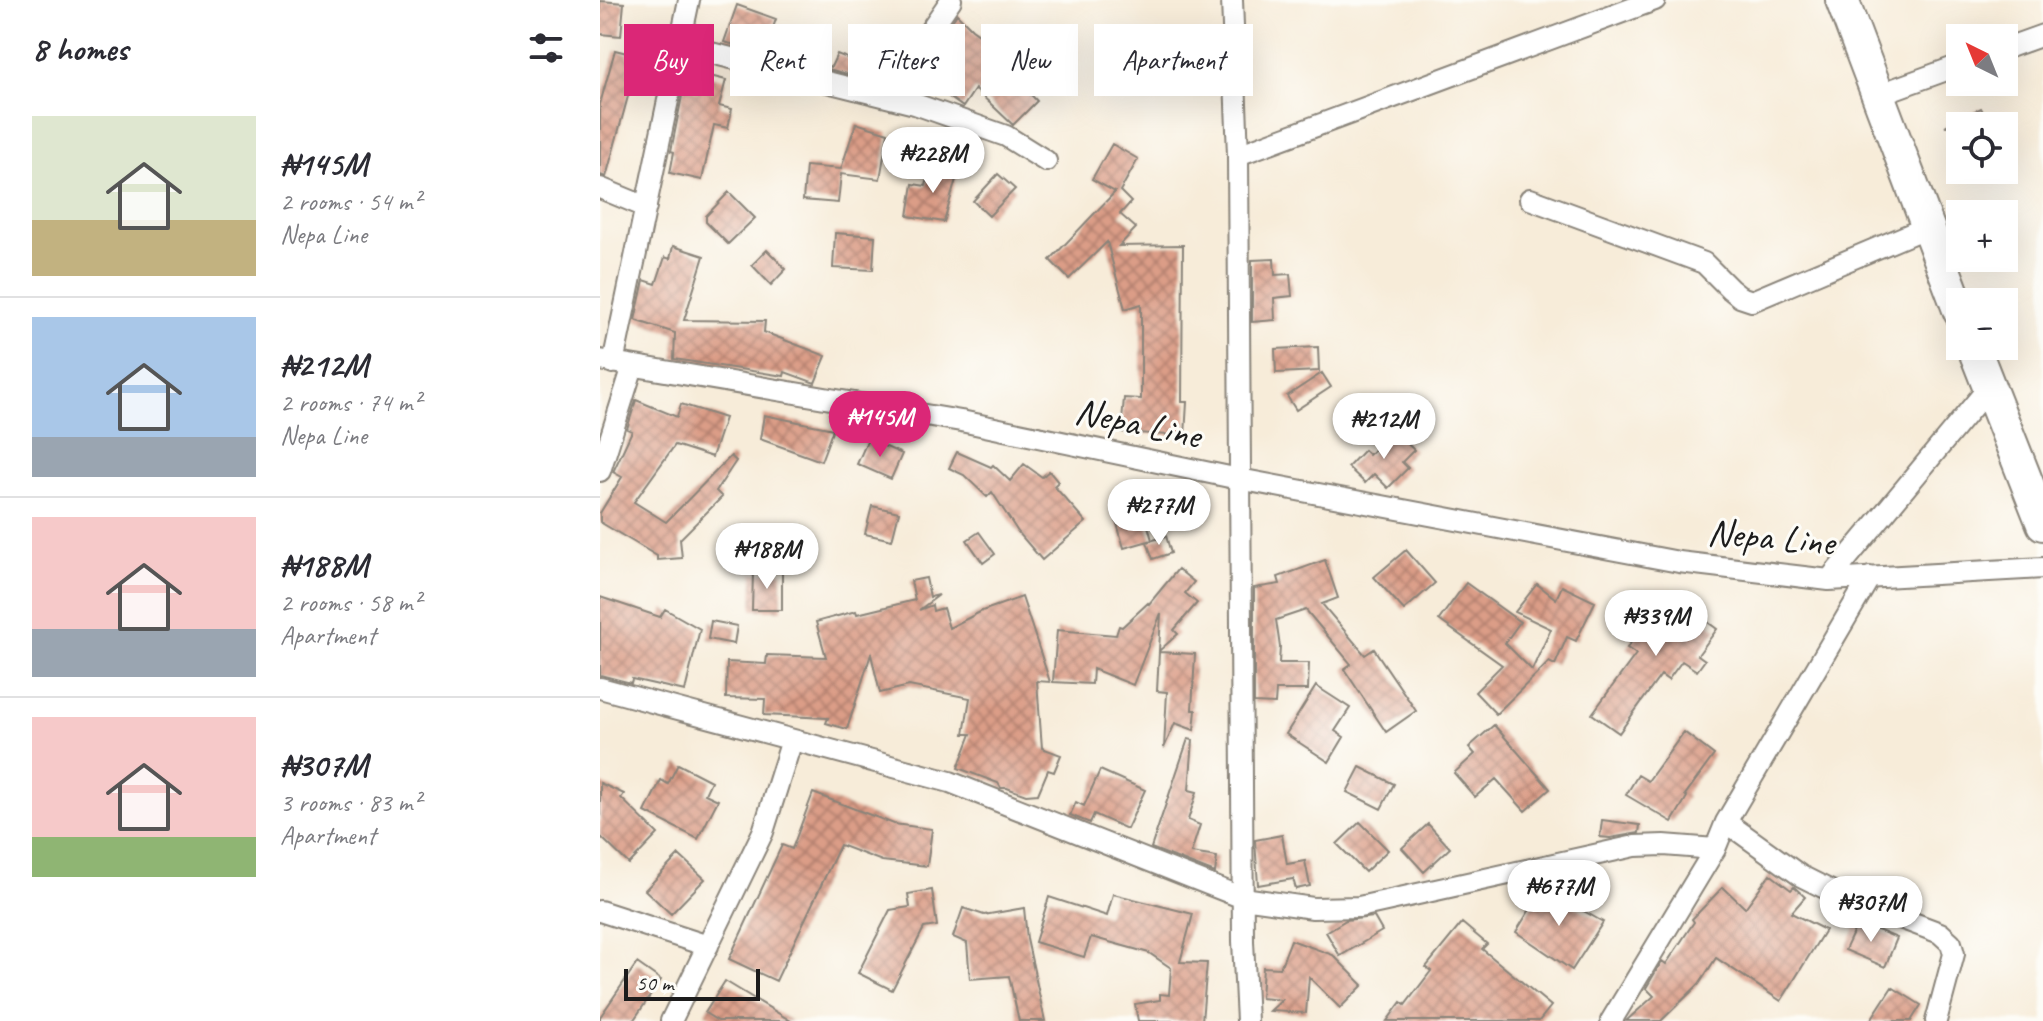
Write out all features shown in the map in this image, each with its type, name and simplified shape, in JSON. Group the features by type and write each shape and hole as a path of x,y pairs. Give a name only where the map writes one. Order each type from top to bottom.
{"main road":[{"path":"1842,0 1951,288"},
{"path":"1864,0 1894,89 1946,222"},
{"path":"1978,360 2043,524"},
{"path":"2000,360 2043,470"}],"street":[{"path":"684,24 689,0"},
{"path":"934,24 951,0"},
{"path":"1232,0 1238,155 1243,898 1247,1021"},
{"path":"1238,155 1655,0"},
{"path":"2018,44 2043,35"},
{"path":"714,54 848,87"},
{"path":"1894,89 1946,70"},
{"path":"600,471 615,363 669,96"},
{"path":"885,96 1006,136 1046,161"},
{"path":"600,188 646,207"},
{"path":"1530,199 1704,263 1740,297 1752,301 1927,227"},
{"name":"Nepa Line","path":"615,363 961,421 1239,479 1679,562 1829,580 2043,568"},
{"path":"1829,580 1989,387"},
{"path":"1611,1021 1715,849 1726,822 1870,577"},
{"path":"600,688 950,782 1243,898 1313,908 1359,907 1635,846 1715,849"},
{"path":"671,1021 763,832 792,740"},
{"path":"1726,822 1801,876 1839,895 1940,933 1951,943 1954,954 1936,1021"},
{"path":"600,911 708,946"}],"building":[{"path":"600,1 624,3 621,36 600,34"},
{"path":"737,5 776,19 774,24 730,24"},
{"path":"957,14 981,35 981,95 975,89 963,107 948,96 965,96 965,24 950,24"},
{"path":"730,25 730,44 724,42"},
{"path":"615,50 624,52 624,96 628,96 606,177 600,175 600,104"},
{"path":"837,54 848,58 848,74 832,70"},
{"path":"714,77 726,80 719,106 732,109 728,128 714,125 702,180 670,173 674,152 671,151 682,96 714,96"},
{"path":"982,96 1032,96 1037,101 1013,125"},
{"path":"856,123 888,133 880,179 841,174 838,203 803,200 806,166 841,169"},
{"path":"1112,144 1138,159 1120,191 1131,202 1120,214 1136,228 1119,246 1183,245 1182,402 1187,402 1185,436 1121,432 1124,398 1141,399 1141,304 1125,309 1107,242 1069,279 1050,260 1115,192 1092,179"},
{"path":"931,166 958,172 944,222 908,216 913,184 926,186"},
{"path":"998,174 1015,189 989,216 973,201"},
{"path":"729,192 755,218 728,244 706,222 706,216"},
{"path":"835,233 875,236 873,270 833,268"},
{"path":"673,246 704,256 684,320 765,321 764,332 826,356 815,383 785,372 784,376 674,359 675,333 635,320 644,280 656,284 665,257 670,259"},
{"path":"767,250 786,269 771,285 752,265"},
{"path":"1274,259 1275,275 1290,274 1292,296 1274,298 1275,320 1252,322 1252,260"},
{"path":"1318,347 1319,371 1276,373 1275,349"},
{"path":"1322,373 1331,387 1296,410 1287,396"},
{"path":"636,400 677,417 681,404 725,418 712,457 675,445 634,502 666,522 731,456 736,461 716,491 722,497 680,539 682,558 657,560 657,556 600,522 600,513 622,477 613,472 632,431 627,429"},
{"path":"764,415 833,429 821,461 760,439"},
{"path":"1393,430 1414,450 1402,462 1408,468 1388,488 1374,474 1365,483 1348,467 1364,450 1369,455"},
{"path":"868,439 902,454 891,479 857,464"},
{"path":"957,452 991,467 993,465 1010,481 1024,464 1042,477 1049,471 1058,482 1054,486 1086,522 1042,560 1018,532 992,492 987,497 964,475 949,468"},
{"path":"872,506 899,512 892,540 865,534"},
{"path":"1144,512 1152,540 1124,548 1116,520"},
{"path":"979,532 995,554 983,563 967,540"},
{"path":"1166,536 1171,553 1153,559 1147,542"},
{"path":"1406,550 1435,583 1404,610 1374,577"},
{"path":"1325,560 1338,598 1322,604 1365,655 1374,649 1416,711 1386,732 1344,669 1351,664 1306,610 1276,620 1279,663 1309,663 1308,690 1276,690 1275,704 1254,703 1254,588 1280,584 1278,577"},
{"path":"1178,569 1194,582 1185,593 1197,603 1174,630 1178,634 1159,651 1161,613 1133,685 1093,669 1092,684 1053,682 1057,630 1116,635 1119,626 1122,627 1149,604"},
{"path":"782,572 782,610 752,610 753,573"},
{"path":"926,578 930,597 939,595 919,610 932,605 933,611 943,608 949,628 982,611 1022,597 1050,682 1037,681 1042,748 1061,755 1054,772 1048,770 1038,794 1026,795 1001,788 998,783 958,768 971,734 964,734 970,698 909,686 880,693 871,654 847,729 826,723 828,718 764,715 765,699 726,698 727,662 766,664 767,655 826,657 816,622 915,600 911,581"},
{"path":"1466,583 1520,622 1505,643 1532,670 1551,629 1515,612 1537,584 1556,599 1562,586 1595,602 1576,641 1567,637 1555,665 1549,662 1496,714 1475,692 1502,665 1439,620"},
{"path":"1667,592 1717,629 1698,655 1705,660 1697,671 1682,661 1668,680 1661,675 1619,733 1592,714 1636,654 1627,648"},
{"path":"600,597 660,617 665,609 700,629 685,691 600,675"},
{"path":"711,621 737,626 734,644 708,639"},
{"path":"1159,652 1195,654 1194,730 1175,723 1164,748 1167,692 1157,691"},
{"path":"1316,686 1350,708 1335,731 1344,737 1329,762 1286,734"},
{"path":"1494,725 1550,789 1525,811 1496,779 1475,797 1454,773 1475,754 1469,747"},
{"path":"1684,732 1714,755 1685,795 1687,797 1672,822 1626,795 1638,775 1648,781"},
{"path":"1188,739 1193,740 1189,790 1197,792 1188,820 1200,825 1191,853 1217,857 1215,873 1151,848"},
{"path":"678,764 711,781 705,794 718,800 698,839 645,812 661,780 668,784"},
{"path":"1360,767 1394,784 1381,809 1347,792"},
{"path":"1100,770 1145,790 1127,829 1094,814 1090,823 1070,815 1076,802 1084,806"},
{"path":"600,783 624,794 621,798 658,834 629,864 600,836"},
{"path":"813,793 894,824 932,829 927,866 882,861 840,845 776,981 729,959 782,845 792,849"},
{"path":"1602,820 1640,825 1639,833 1600,837"},
{"path":"1360,822 1388,850 1365,872 1337,844"},
{"path":"1428,824 1450,848 1424,872 1402,848"},
{"path":"1282,835 1287,864 1305,861 1310,886 1296,889 1293,879 1258,885 1255,840"},
{"path":"679,855 705,879 671,914 645,890"},
{"path":"1770,874 1805,897 1791,913 1825,930 1781,1001 1716,958 1699,984 1661,1021 1626,1021 1654,996 1646,988 1662,961 1666,964 1694,922 1692,919 1723,887 1745,908"},
{"path":"1543,888 1603,922 1572,970 1516,932"},
{"path":"932,890 937,926 924,928 892,990 858,973 890,910 910,907 908,894"},
{"path":"1113,894 1193,914 1180,962 1207,963 1202,1021 1138,1021 1135,1004 1160,1000 1160,994 1169,995 1171,968 1149,953 1091,937 1084,957 1035,942 1049,897 1107,916"},
{"path":"963,908 984,915 1024,908 1027,939 1045,1021 1019,1021 1009,976 970,979 967,943 953,937"},
{"path":"1374,917 1382,931 1340,956 1326,932 1346,920"},
{"path":"1858,922 1897,938 1885,967 1845,950"},
{"path":"1462,923 1487,944 1482,949 1551,1006 1539,1021 1387,1021 1401,1002 1405,1005 1431,971 1426,967"},
{"path":"1291,940 1333,955 1363,985 1340,1008 1309,977 1306,1013 1270,1011 1282,1000 1261,998 1263,967 1280,968"},
{"path":"637,963 661,980 633,1021 600,1021 600,1017"},
{"path":"725,981 791,1021 718,1021 705,1013"},
{"path":"1892,987 1921,1005 1911,1021 1870,1021"}]}
